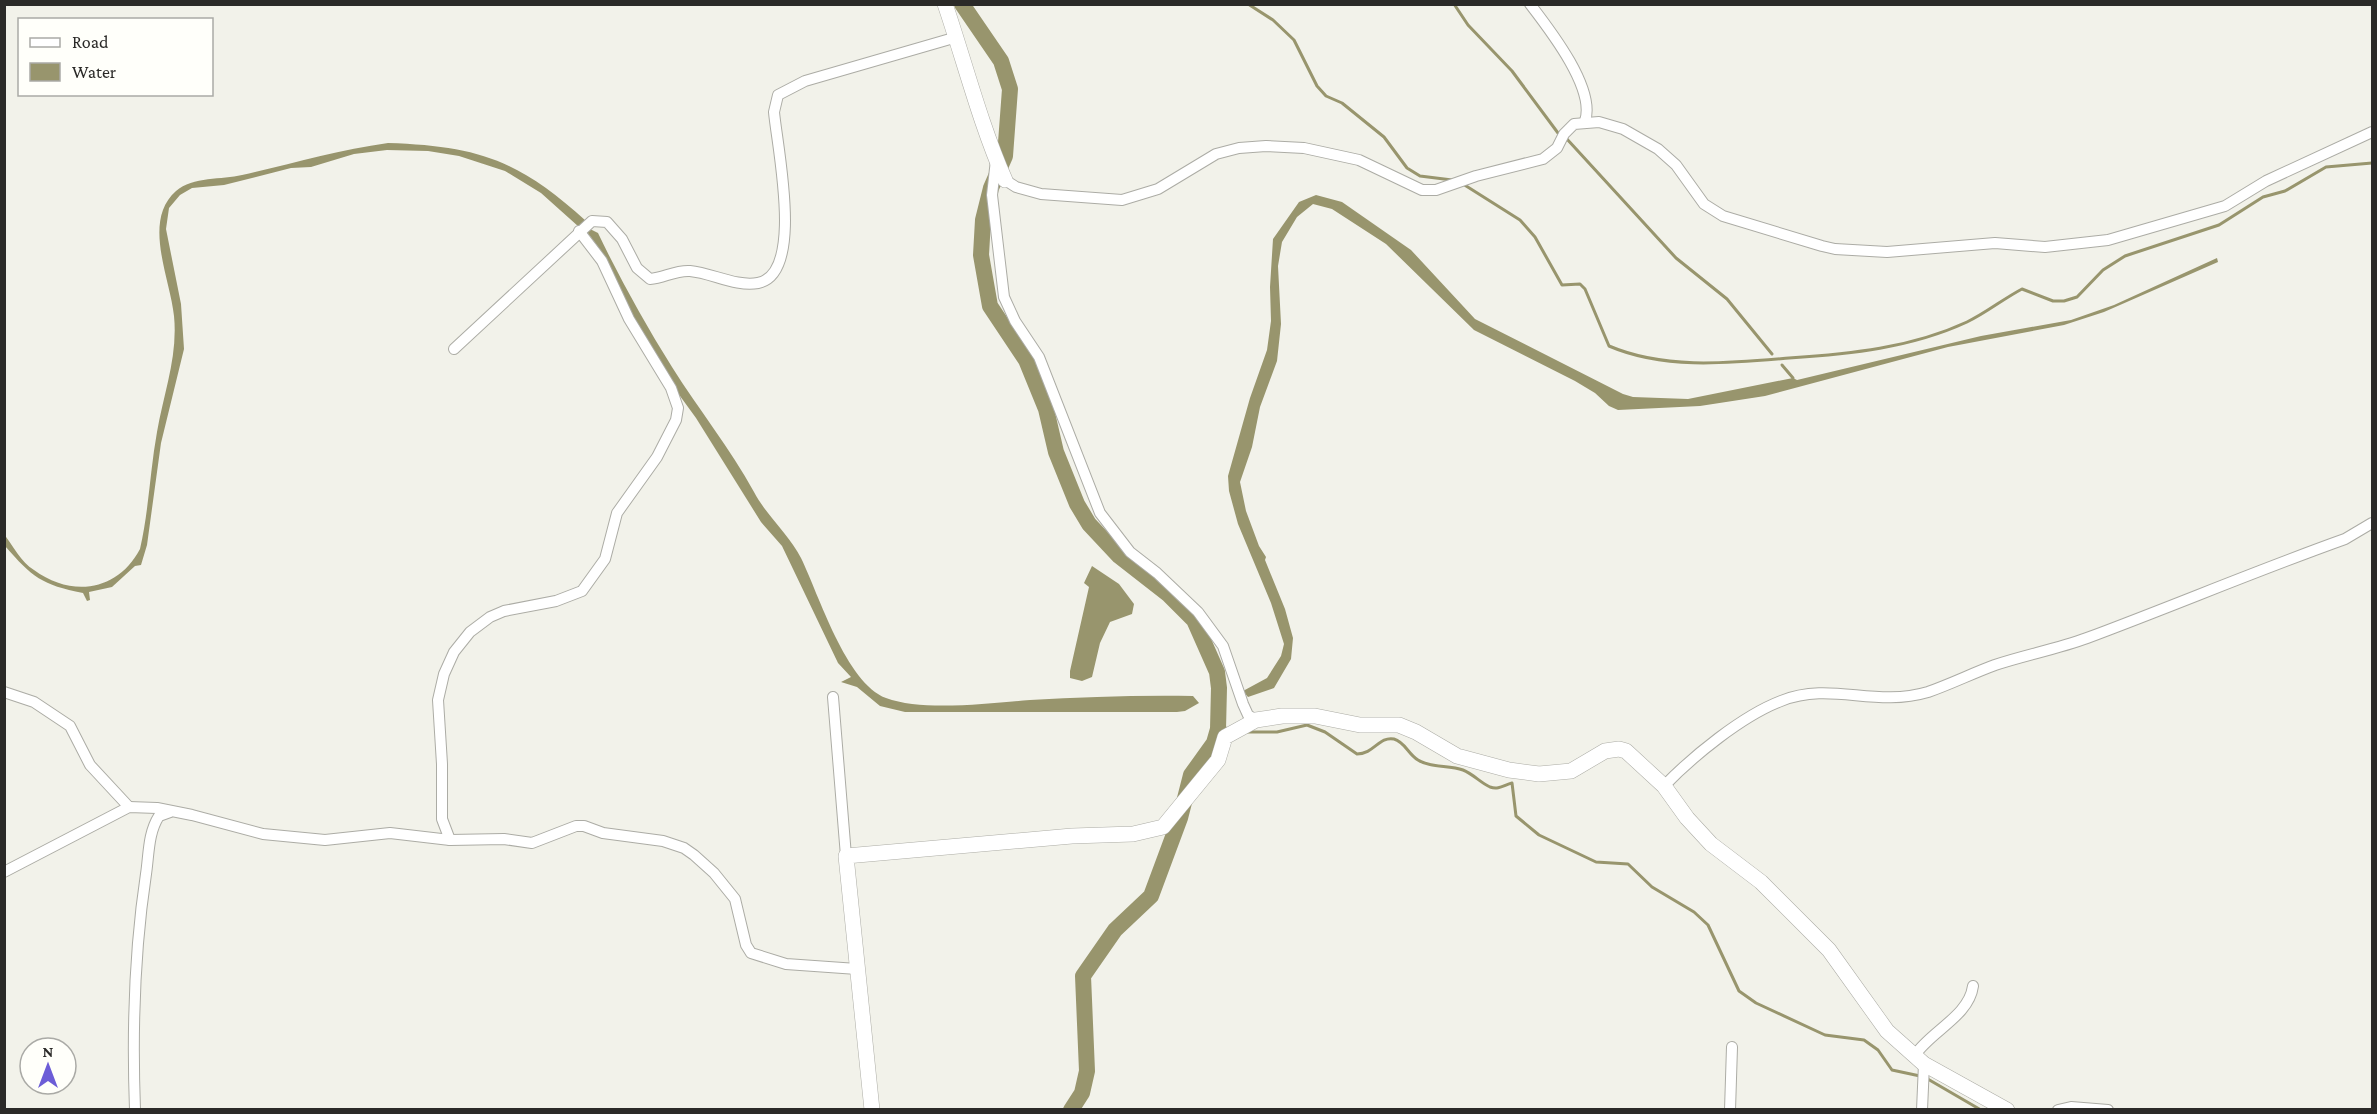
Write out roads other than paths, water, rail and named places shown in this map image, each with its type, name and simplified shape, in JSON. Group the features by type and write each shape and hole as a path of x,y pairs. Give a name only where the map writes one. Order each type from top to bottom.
{"street":[{"path":"945,4 996,160 1005,180 1016,187 1041,194 1122,200 1158,189 1225,151 1266,146 1297,147 1359,160 1422,190 1436,190 1476,176 1543,159 1557,148 1568,129 1585,122 1610,124 1647,142 1676,165 1704,204 1732,221 1835,249 1887,252 1995,243 2045,247 2108,240 2225,206 2266,181 2373,132"},
{"path":"1530,4 1562,50 1586,98 1588,110 1585,122"},
{"path":"454,349 592,220 607,222 622,239 638,268 651,279 681,271 745,283 765,281 772,276 782,258 785,235 774,112 778,95 805,81 957,37"},
{"path":"996,160 992,195 1004,297 1015,321 1039,357 1100,513 1130,552 1157,573 1198,612 1222,646 1245,710 1256,720"},
{"path":"450,840 442,819 442,764 438,700 440,686 454,652 470,632 504,610 556,601 582,591 605,559 617,513 657,457 676,420 678,408 671,388 629,319 602,261 579,231"},
{"path":"1664,786 1679,771 1749,717 1796,695 1818,691 1872,698 1899,698 1928,692 1993,666 2055,649 2135,621 2345,539 2373,523"},
{"path":"4,692 34,702 70,726 90,765 129,807"},
{"path":"833,697 846,856 872,1110"},
{"path":"846,856 1020,840 1133,834 1163,827 1218,760 1225,737 1256,720 1303,715 1360,724 1399,725 1416,732 1457,756 1509,770 1539,774 1571,771 1599,753 1619,748 1632,755 1664,786 1687,818 1711,844 1761,882 1829,950 1887,1031 1919,1060 2007,1110"},
{"path":"4,872 129,807 172,812 263,834 300,838 341,839 390,832 450,840 504,839 532,843 576,826 584,826 603,833 663,841 689,852 730,890 739,909 746,945 751,953 786,964 857,969"},
{"path":"135,1110 132,1011 140,915 151,831 159,816 172,812"},
{"path":"1922,1110 1919,1060 1924,1042 1964,1008 1971,997 1973,986"},
{"path":"1730,1110 1732,1047"},
{"path":"2058,1110 2071,1107 2108,1110"}],"water":[{"path":"388,143 447,148 496,160 518,170 539,184 586,221 579,227 541,193 505,171 459,156 428,151 387,150 354,154 311,167 291,168 224,185 192,188 180,195 169,208 166,229 181,304 184,349 161,443 147,545 141,565 135,566 112,587 89,592 90,600 87,601 83,593 47,583 31,572 5,546 4,534 29,567 49,579 78,587 93,586 119,574 131,563 140,549 157,432 174,345 172,301 159,233 166,203 176,191 191,183 234,177 333,153"},
{"path":"1316,195 1342,202 1411,250 1475,319 1633,397 1688,399 1793,378 1797,380 1981,336 2071,320 2114,305 2217,258 2218,262 2104,312 2064,325 1948,347 1765,396 1700,406 1618,410 1575,381 1474,330 1386,244 1332,209 1313,204 1297,217 1282,242 1278,266 1281,324 1277,361 1260,407 1252,447 1240,482 1246,511 1285,609 1293,638 1291,659 1274,688 1248,697 1243,691 1267,678 1281,656 1284,644 1271,603 1238,524 1229,491 1228,476 1250,398 1267,350 1271,321 1270,287 1273,239 1299,202"},
{"path":"590,229 598,233 633,301 672,367 735,460 759,501 801,558 846,657 858,675 872,689 886,698 901,702 937,706 1152,696 1193,696 1199,703 1185,711 1177,712 905,712 880,706 857,687 841,682 851,677 838,663 782,546 761,522 696,418 672,385 630,311 601,251 587,232"},
{"path":"1092,566 1119,584 1134,604 1132,614 1110,622 1100,643 1092,677 1082,681 1070,678 1070,671 1089,587 1084,583"}],"waterway":[{"path":"962,4 1001,61 1010,89 1005,156 991,188 983,220 981,255 990,306 1026,360 1046,409 1056,452 1077,504 1089,524 1119,556 1169,595 1194,620 1217,672 1219,688 1218,729 1214,743 1191,775 1180,818 1151,896 1115,930 1083,976 1087,1071 1082,1093 1071,1110"},
{"path":"1248,4 1273,20 1294,40 1317,86 1326,96 1342,103 1384,137 1407,168 1420,176 1452,180"},
{"path":"1454,4 1468,25 1512,71 1558,133"},
{"path":"1566,138 1676,258 1727,299 1772,354"},
{"path":"1463,184 1520,220 1535,237 1562,285 1580,284 1585,289 1609,346 1652,359 1721,363 1835,354 1902,344 1967,322 2022,289 2053,301 2064,301 2077,297 2103,270 2125,256 2219,225 2263,197 2285,191 2326,167 2372,163"},
{"path":"1782,365 1793,378"},
{"path":"1217,715 1225,728 1229,729"},
{"path":"1247,732 1277,732 1307,725 1325,732 1357,754 1368,751 1384,740 1394,739 1423,763 1463,770 1493,788 1512,783 1516,816 1539,835 1596,862 1628,864 1652,887 1694,912 1708,925 1739,991 1756,1003 1825,1035 1864,1040 1878,1050 1892,1070 1920,1076"},
{"path":"1926,1078 1981,1110"}]}
